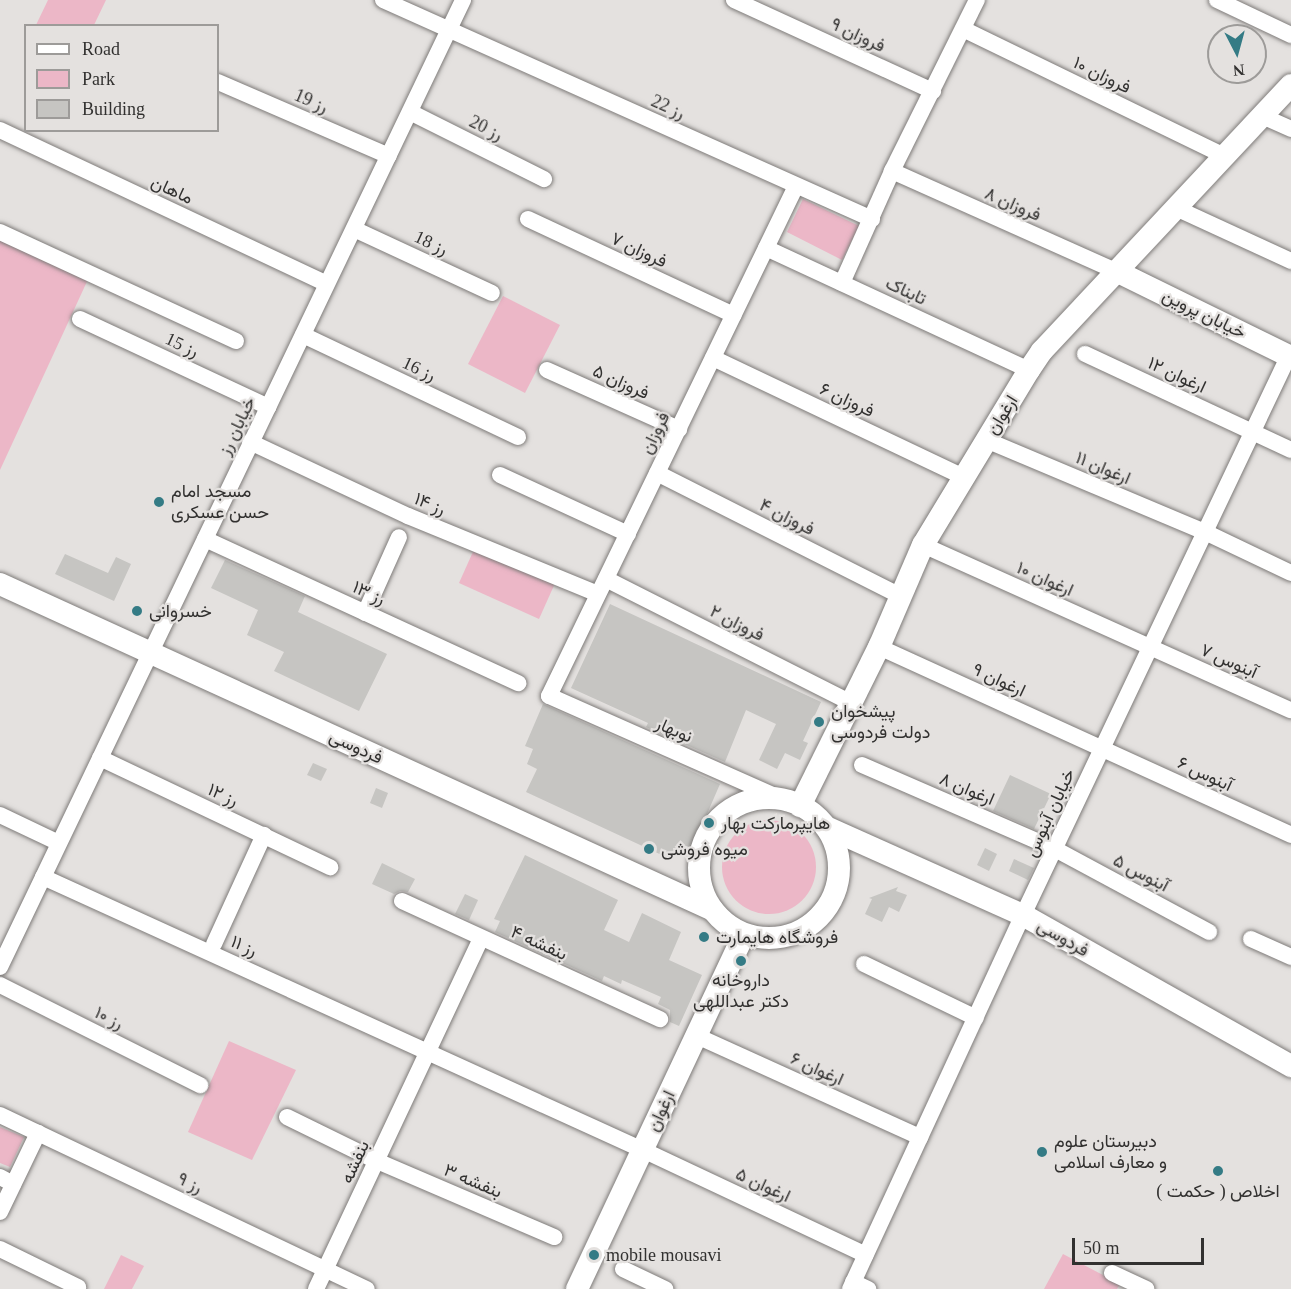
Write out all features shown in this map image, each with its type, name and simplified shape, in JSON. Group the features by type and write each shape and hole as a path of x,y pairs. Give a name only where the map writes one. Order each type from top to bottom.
{"street":[{"name":"رز 22","path":"383,0 872,219"},
{"name":"خیابان رز","path":"1,963 463,0"},
{"name":"فروزان ۹","path":"734,0 933,91"},
{"path":"842,283 892,171 976,0"},
{"path":"1217,0 1291,35"},
{"name":"فروزان ۱۰","path":"963,29 1225,156"},
{"name":"رز 19","path":"219,82 388,156"},
{"name":"ارغوان","path":"792,803 879,647 923,545 1042,351 1291,84"},
{"name":"رز 20","path":"410,112 544,179"},
{"path":"1262,116 1291,129"},
{"name":"ماهان","path":"0,130 327,284"},
{"name":"فروزان ۸","path":"892,171 1118,272"},
{"name":"فروزان","path":"549,696 796,186"},
{"path":"1176,208 1291,261"},
{"name":"فروزان ۷","path":"528,219 734,315"},
{"name":"رز 18","path":"354,229 492,293"},
{"path":"0,232 236,340"},
{"name":"تابناک","path":"766,248 1029,370"},
{"name":"خیابان پروین","path":"1118,272 1290,356"},
{"name":"رز 15","path":"80,319 269,407"},
{"name":"رز 16","path":"303,335 518,437"},
{"name":"ارغوان ۱۲","path":"1085,354 1291,450"},
{"name":"خیابان آبنوس","path":"857,1287 866,1255 1023,915 1290,356"},
{"name":"فروزان ۶","path":"713,358 964,477"},
{"name":"فروزان ۵","path":"547,370 679,429"},
{"name":"ارغوان ۱۱","path":"986,440 1205,532 1291,573"},
{"name":"رز ۱۴","path":"250,442 408,516 598,594"},
{"name":"فروزان ۴","path":"657,473 900,596"},
{"path":"500,475 628,534"},
{"path":"365,613 399,537"},
{"name":"رز ۱۳","path":"205,539 518,683"},
{"name":"ارغوان ۱۰","path":"923,545 1150,647"},
{"name":"فروزان ۲","path":"606,579 850,702"},
{"name":"فردوسی","path":"0,584 712,910"},
{"name":"ارغوان ۹","path":"879,647 1102,749"},
{"name":"آبنوس ۷","path":"1150,647 1291,710"},
{"name":"نوبهار","path":"549,696 792,803"},
{"name":"آبنوس ۶","path":"1102,749 1291,835"},
{"name":"رز ۱۲","path":"100,758 330,867"},
{"name":"ارغوان ۸","path":"862,765 1055,849"},
{"path":"763,799 792,803 814,815 826,827 835,845 839,864 837,884 830,902 818,918 802,930 784,936 764,938 744,934 727,924 712,910 703,891 699,870 701,850 710,830 724,814 742,803 763,799"},
{"path":"0,815 59,843"},
{"name":"فردوسی","path":"826,827 1023,915 1291,1066"},
{"path":"214,944 264,835"},
{"name":"آبنوس ۵","path":"1055,849 1209,932"},
{"name":"رز ۱۱","path":"43,877 428,1052"},
{"name":"بنفشه ۴","path":"402,901 660,1019"},
{"name":"ارغوان","path":"577,1289 744,934"},
{"name":"بنفشه","path":"316,1289 482,939"},
{"path":"1251,939 1291,957"},
{"path":"864,964 976,1018"},
{"name":"رز ۱۰","path":"0,985 200,1085"},
{"name":"ارغوان ۶","path":"697,1036 920,1137"},
{"path":"428,1052 643,1149"},
{"name":"رز ۹","path":"0,1115 367,1289"},
{"path":"287,1117 377,1161"},
{"path":"0,1212 7,1180 38,1133"},
{"name":"ارغوان ۵","path":"643,1149 866,1255"},
{"name":"بنفشه ۳","path":"377,1161 555,1237"},
{"path":"0,1249 78,1287"},
{"path":"623,1269 666,1289"},
{"path":"1112,1273 1147,1289"}],"green space":[{"path":"48,0 106,0 94,24 36,24"},
{"path":"803,199 859,226 842,260 787,232"},
{"path":"0,234 90,275 0,470"},
{"path":"503,296 560,325 525,393 468,364"},
{"path":"476,545 556,581 539,619 459,583"},
{"path":"769,820 787,824 802,834 812,849 816,867 812,885 802,900 787,910 769,914 751,910 736,900 726,885 722,867 726,849 736,834 751,824"},
{"path":"229,1041 296,1070 252,1160 188,1132"},
{"path":"0,1127 24,1137 10,1167 0,1163"},
{"path":"1063,1254 1120,1284 1117,1289 1044,1289"},
{"path":"121,1255 144,1266 132,1289 104,1289"}],"building":[{"path":"65,554 108,573 116,557 131,564 114,601 55,574"},
{"path":"225,560 305,596 298,612 387,654 359,711 274,671 284,652 247,635 258,610 211,588"},
{"path":"610,604 821,702 803,741 808,743 800,760 785,753 777,769 759,760 776,724 746,710 725,762 646,727 648,723 571,688"},
{"path":"543,704 720,784 694,844 675,856 666,857 526,792 537,769 527,764 533,749 525,746"},
{"path":"313,763 327,769 321,781 307,775"},
{"path":"1010,775 1051,794 1034,829 993,811"},
{"path":"376,788 388,793 382,808 370,803"},
{"path":"985,848 997,854 989,871 977,865"},
{"path":"525,855 618,900 604,930 629,942 642,913 681,932 669,960 702,975 679,1026 670,1022 670,1010 658,1004 661,997 622,980 621,984 604,976 602,981 495,932 500,921 494,919"},
{"path":"1014,859 1034,868 1028,880 1009,871"},
{"path":"382,863 415,879 408,892 400,891 394,894 372,884"},
{"path":"898,887 896,891 907,895 899,912 889,907 882,922 865,914 872,899 869,898"},
{"path":"465,894 478,900 469,920 455,914"}],"place":[{"name":"مسجد امام حسن عسکری","path":"159,502"},
{"name":"خسروانی","path":"137,611"},
{"name":"پیشخوان دولت فردوسی","path":"819,722"},
{"name":"هایپرمارکت بهار","path":"709,823"},
{"name":"میوه فروشی","path":"649,849"},
{"name":"فروشگاه هایمارت","path":"704,937"},
{"name":"داروخانه دکتر عبداللهی","path":"741,961"},
{"name":"دبیرستان علوم و معارف اسلامی","path":"1042,1152"},
{"name":"اخلاص ( حکمت )","path":"1218,1171"},
{"name":"mobile mousavi","path":"594,1255"}]}
